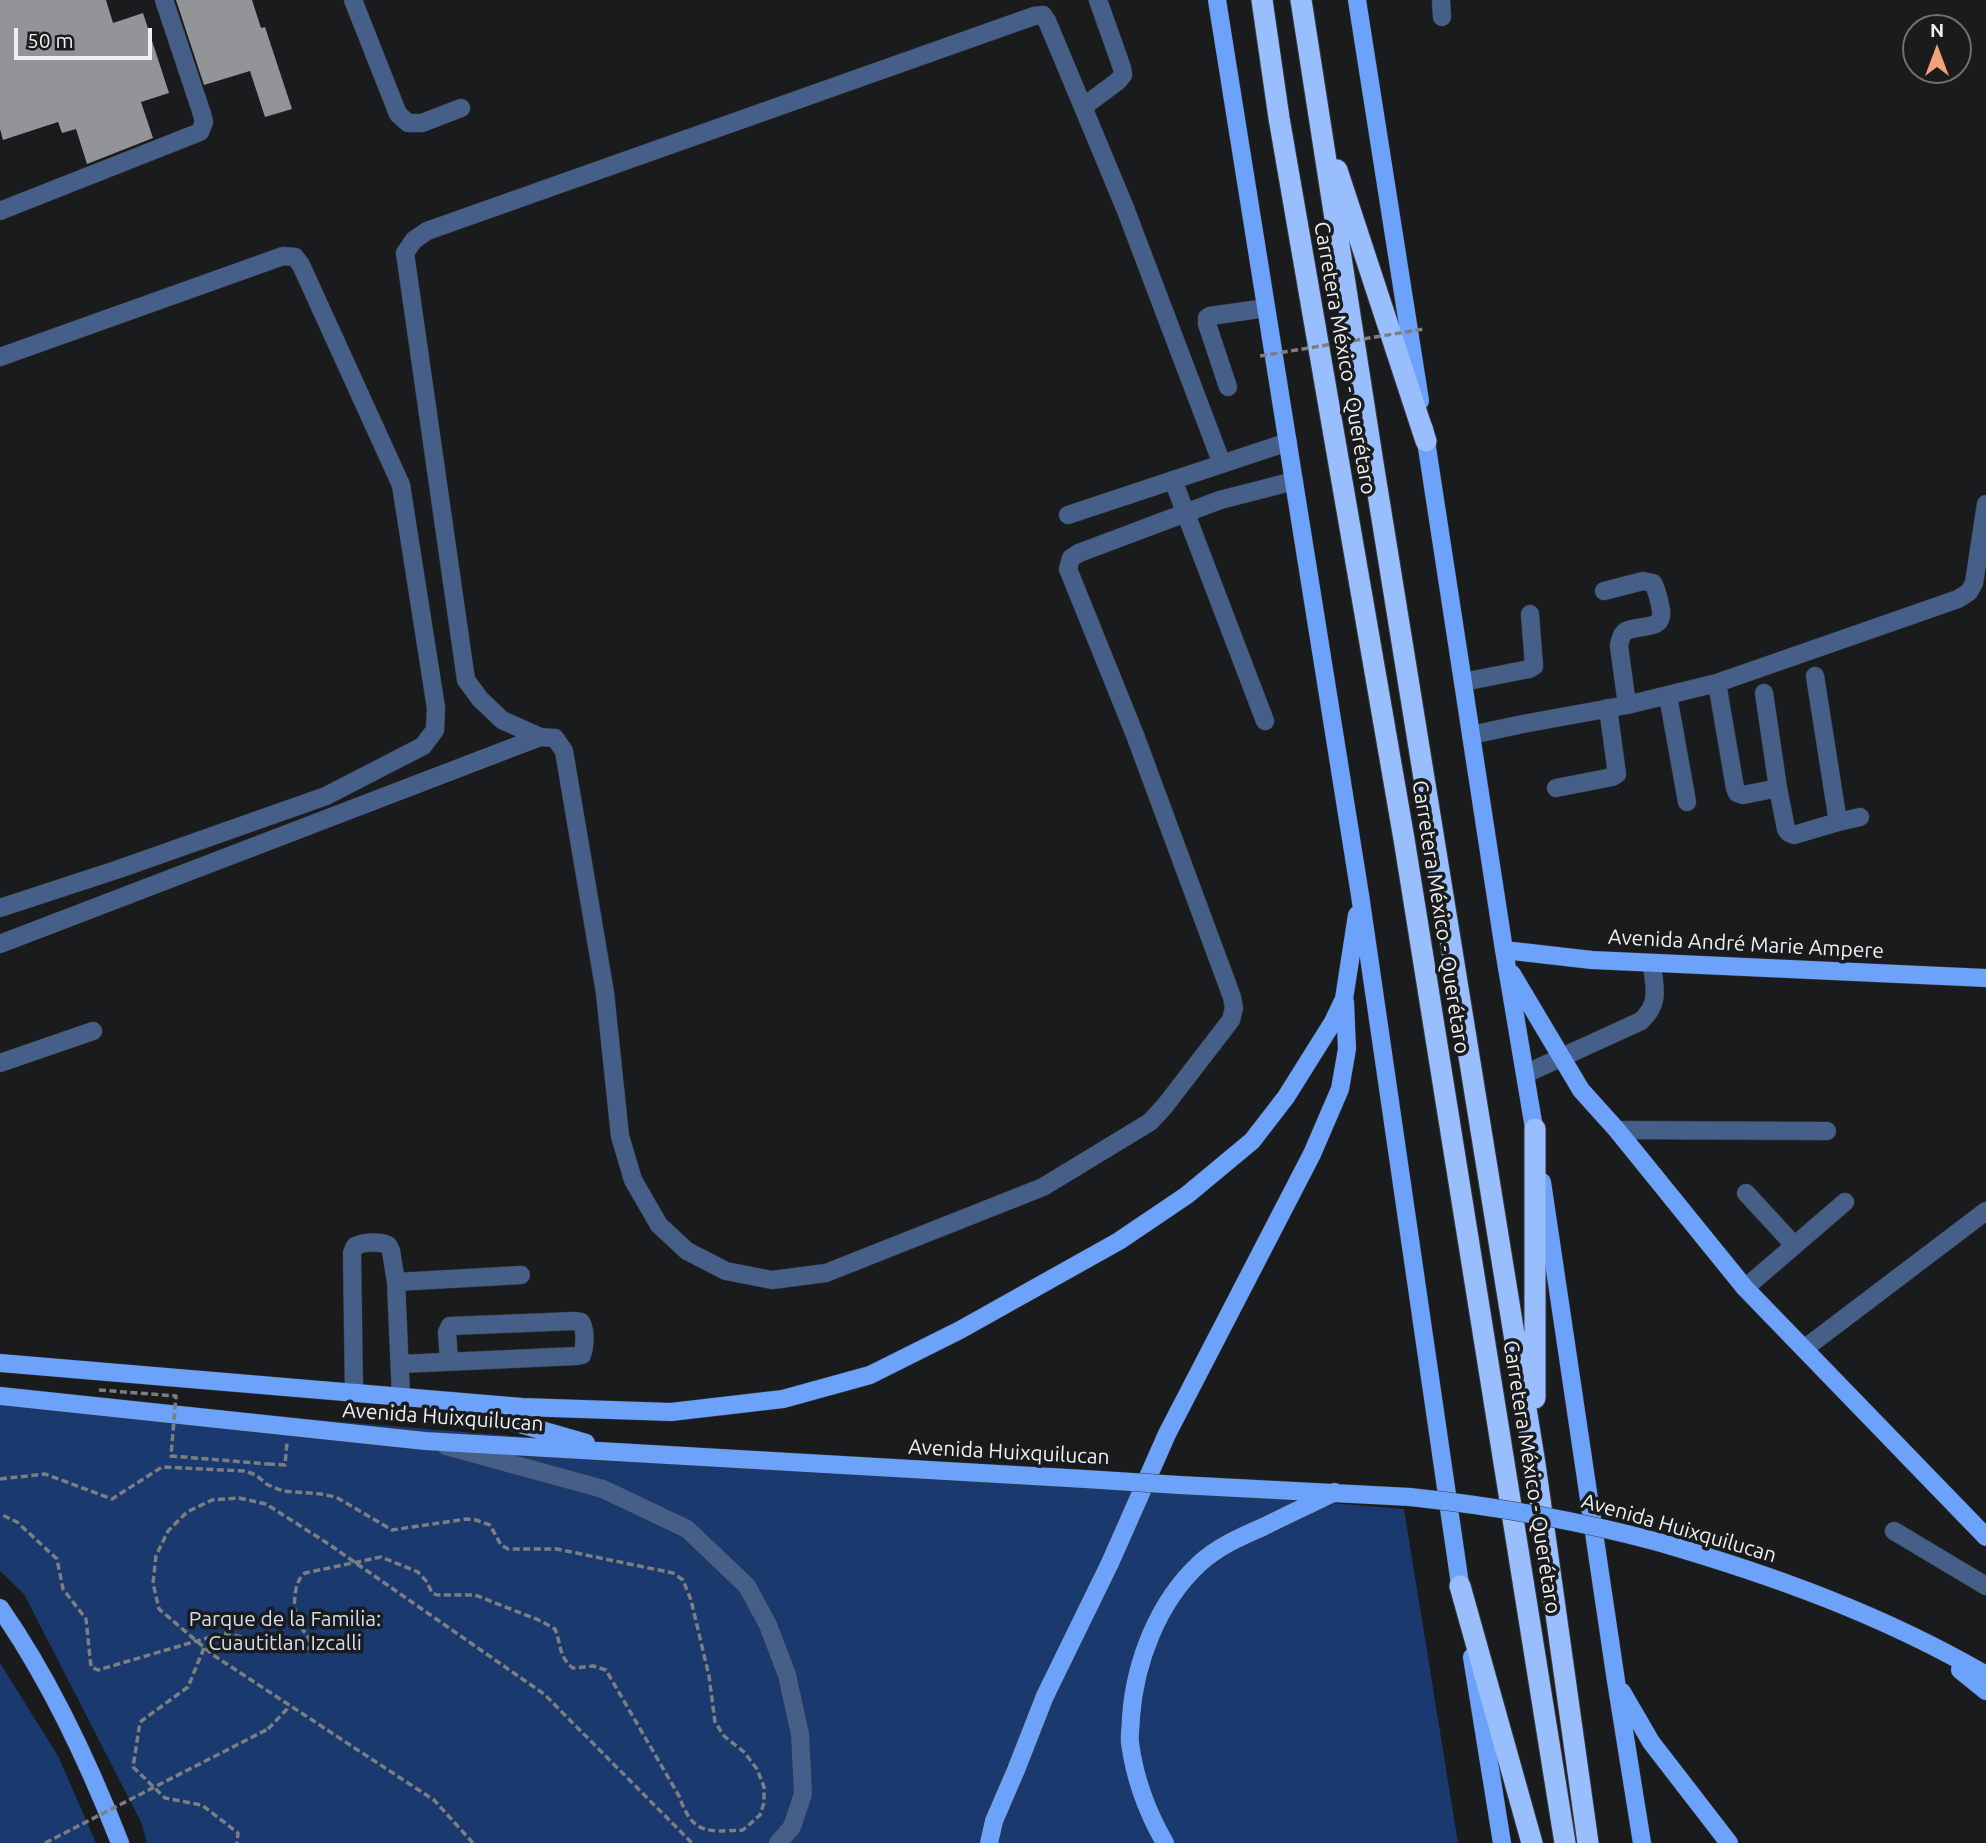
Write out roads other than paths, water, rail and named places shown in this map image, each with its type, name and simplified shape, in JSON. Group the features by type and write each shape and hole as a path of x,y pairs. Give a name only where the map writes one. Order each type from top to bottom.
{"highway":[{"name":"Carretera México - Querétaro","path":"1262,0 1279,118 1409,867 1565,1843"},
{"name":"Carretera México - Querétaro","path":"1301,0 1535,1464 1588,1843"},
{"path":"1317,108 1426,441"},
{"path":"1535,1129 1535,1464"},
{"path":"1460,1586 1532,1843"}],"main road":[{"path":"1217,0 1360,895 1460,1586 1502,1843"},
{"path":"1357,0 1505,957 1535,1129 1642,1843"},
{"path":"989,1843 994,1821 1045,1696 1110,1563 1167,1434 1312,1154 1340,1089 1347,1049 1344,999 1360,895"},
{"path":"1505,957 1581,1090 1745,1287 1986,1537"},
{"name":"Avenida André Marie Ampere","path":"1505,957 1986,978"},
{"path":"0,1363 522,1407 671,1412 783,1399 870,1375 960,1330 1119,1241 1187,1195 1252,1141 1286,1097 1333,1022 1344,999"},
{"name":"Avenida Huixquilucan","path":"0,1396 425,1441 1335,1492 1410,1497 1532,1513 1658,1542 1727,1562 1803,1589 1873,1617 1986,1675"},
{"path":"436,1400 617,1451"},
{"path":"1165,1843 1148,1813 1129,1741 1132,1700 1141,1661 1157,1623 1175,1592 1199,1564 1225,1545 1335,1492"},
{"path":"0,1608 24,1644 67,1722 120,1843"},
{"path":"0,1623 24,1644"},
{"path":"1924,1641 1986,1692"},
{"path":"1616,1681 1651,1742 1729,1843"}],"street":[{"path":"0,211 200,132 204,122 202,114 164,0"},
{"path":"353,0 398,114 408,123 422,123 461,108"},
{"path":"1083,107 1123,75 1098,0"},
{"path":"1222,464 1125,208 1043,15 427,231 414,240 405,253 466,680 480,699 502,720 540,737 555,738 564,751 605,993 620,1136 633,1180 659,1225 687,1251 726,1271 772,1280 826,1273 1043,1188 1150,1122 1164,1107 1231,1020 1234,1009 1232,997 1135,734 1068,569 1071,558 1079,553 1220,500 1294,481"},
{"path":"0,357 283,256 295,257 401,485 436,708 435,730 423,746 326,796 0,908"},
{"path":"1228,387 1207,324 1208,318 1266,308"},
{"path":"1068,515 1287,442"},
{"path":"1173,480 1265,721"},
{"path":"1471,735 1627,705 1717,683 1958,599 1969,592 1973,583 1986,504"},
{"path":"1604,591 1643,582 1653,583 1657,589 1662,614 1660,620 1653,625 1626,631 1621,638 1619,646 1627,705"},
{"path":"1463,682 1534,666 1530,614"},
{"path":"1815,676 1838,822"},
{"path":"1717,683 1735,788 1743,795 1778,788"},
{"path":"1765,693 1778,788 1789,833 1794,835 1860,817"},
{"path":"1668,696 1687,802"},
{"path":"1556,788 1618,774 1608,708"},
{"path":"0,944 540,737"},
{"path":"1525,1074 1641,1021 1652,1011 1655,1000 1652,962"},
{"path":"0,1063 93,1031"},
{"path":"1617,1130 1826,1131"},
{"path":"1746,1193 1794,1245"},
{"path":"1745,1287 1845,1202"},
{"path":"1804,1349 1986,1211"},
{"path":"354,1393 352,1253 355,1246 382,1243 388,1245 391,1251 396,1282 401,1396"},
{"path":"396,1282 521,1275"},
{"path":"400,1364 582,1355 584,1327 581,1322 575,1321 450,1326 447,1332 449,1361"},
{"path":"425,1441 603,1489 687,1529 747,1586 768,1625 786,1675 800,1734 803,1794 792,1827 779,1843"},
{"path":"1894,1531 1986,1586"}],"park label":[{"name":"Parque de la Familia: Cuautitlan Izcalli","path":"285,1631"}]}
